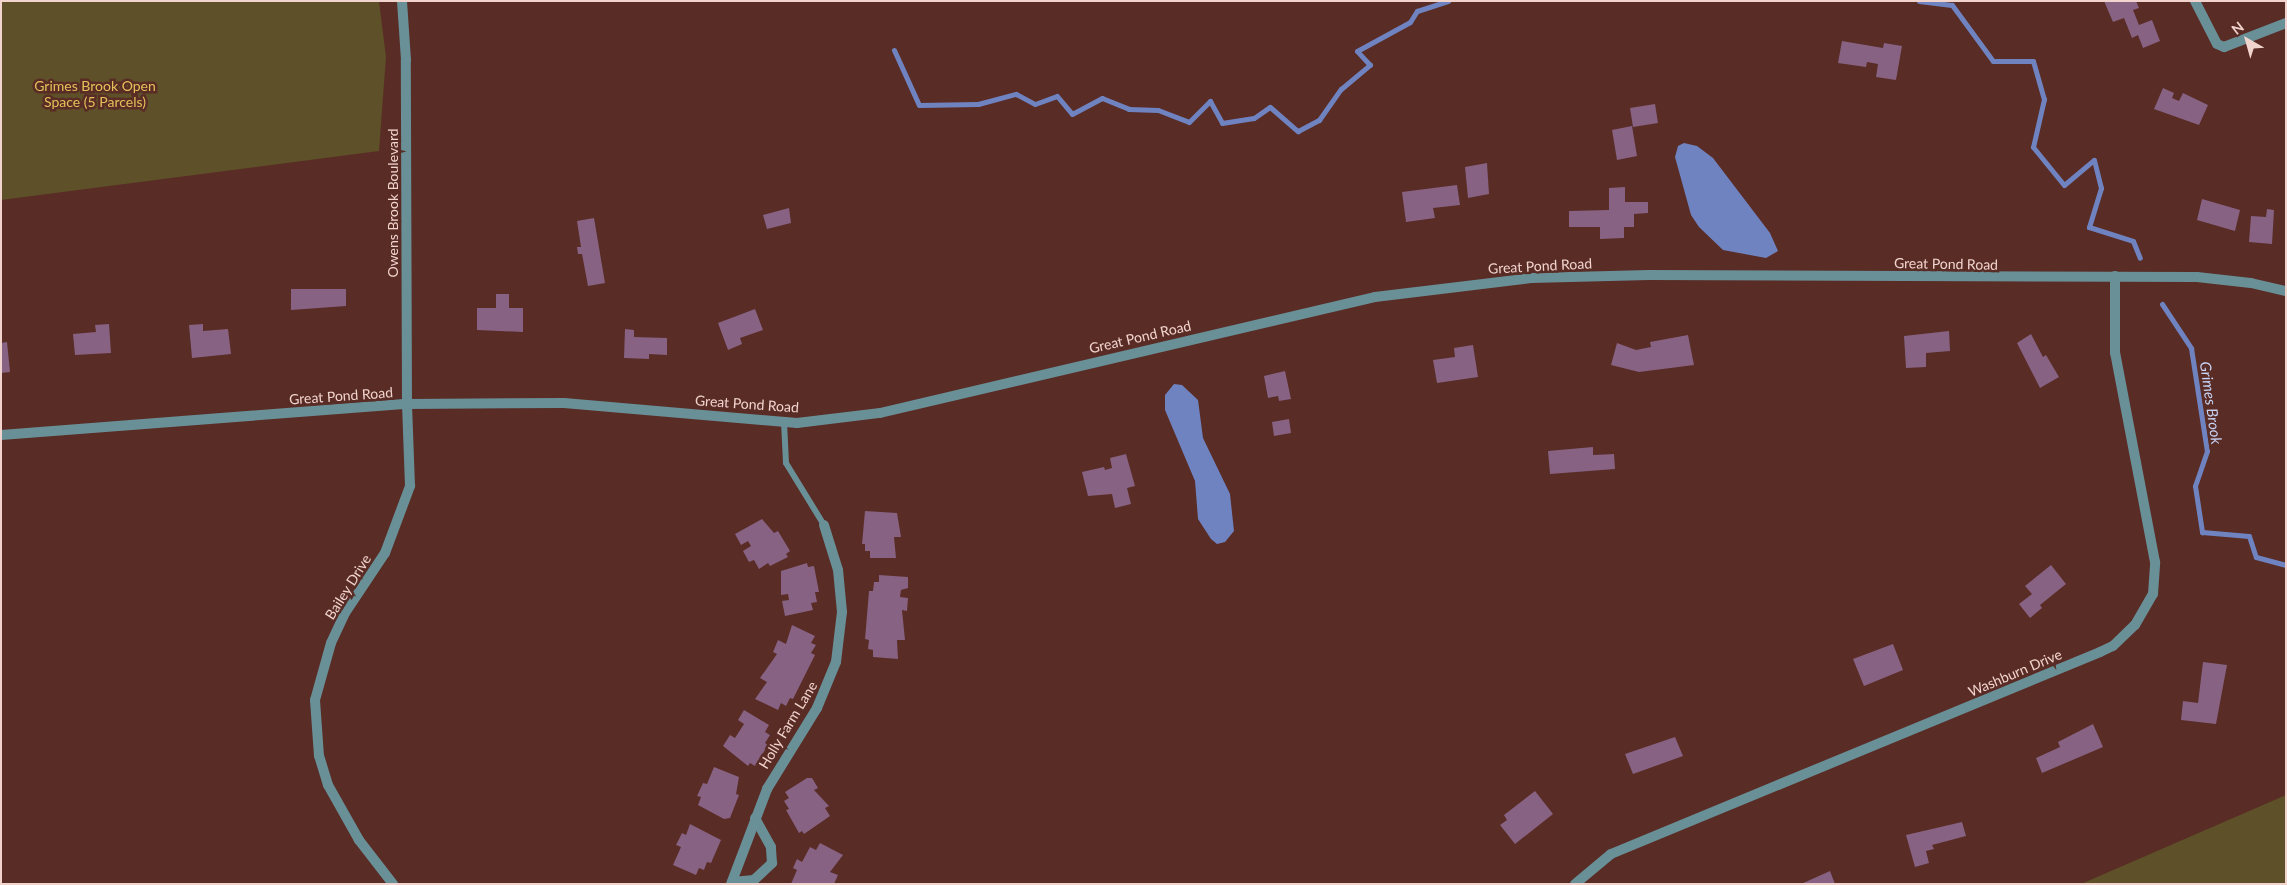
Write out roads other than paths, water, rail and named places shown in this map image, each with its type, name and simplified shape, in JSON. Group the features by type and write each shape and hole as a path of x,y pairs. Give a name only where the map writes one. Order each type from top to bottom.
{"street":[{"name":"Owens Brook Boulevard","path":"402,1 406,60 407,404"},
{"path":"2196,1 2217,44 2224,47 2286,23"},
{"name":"Great Pond Road","path":"1,435 407,404 564,402 784,422 880,413 1375,297 1531,278 1649,276 2002,279 2115,276 2197,277 2252,283 2286,292"},
{"name":"Washburn Drive","path":"1575,884 1611,854 2100,652 2113,646 2135,625 2153,594 2155,562 2115,353 2115,276"},
{"name":"Bailey Drive","path":"393,884 359,840 328,785 319,756 315,700 331,642 345,613 385,553 410,486 407,404"},
{"name":"Holly Farm Lane","path":"755,818 771,847 772,863 754,880 732,883 755,818 771,781 817,708 836,662 841,603 838,570 824,525"}],"lane":[{"path":"784,422 786,463 824,525"}],"water":[{"path":"1684,143 1697,146 1713,158 1770,233 1778,251 1766,258 1723,250 1699,227 1691,215 1675,157 1678,146"},
{"path":"1174,384 1182,385 1198,400 1203,438 1230,494 1234,531 1225,542 1217,544 1211,539 1198,519 1195,481 1165,410 1165,395"}],"waterway":[{"path":"894,50 919,105 978,104 1016,94 1035,104 1057,96 1072,114 1102,98 1129,109 1158,110 1189,122 1210,101 1222,123 1254,118 1270,107 1298,131 1319,120 1341,89 1370,65 1357,51 1410,22 1417,11 1448,1"},
{"name":"Grimes Brook","path":"1919,1 1952,5 1993,61 2033,61 2044,99 2033,147 2064,185 2094,160 2101,188 2089,227 2133,241 2140,258"},
{"name":"Grimes Brook","path":"2162,304 2191,348 2207,451 2195,486 2202,532 2249,536 2256,557 2286,565"}],"park label":[{"name":"Grimes Brook Open Space (5 Parcels)","path":"95,94"}]}
